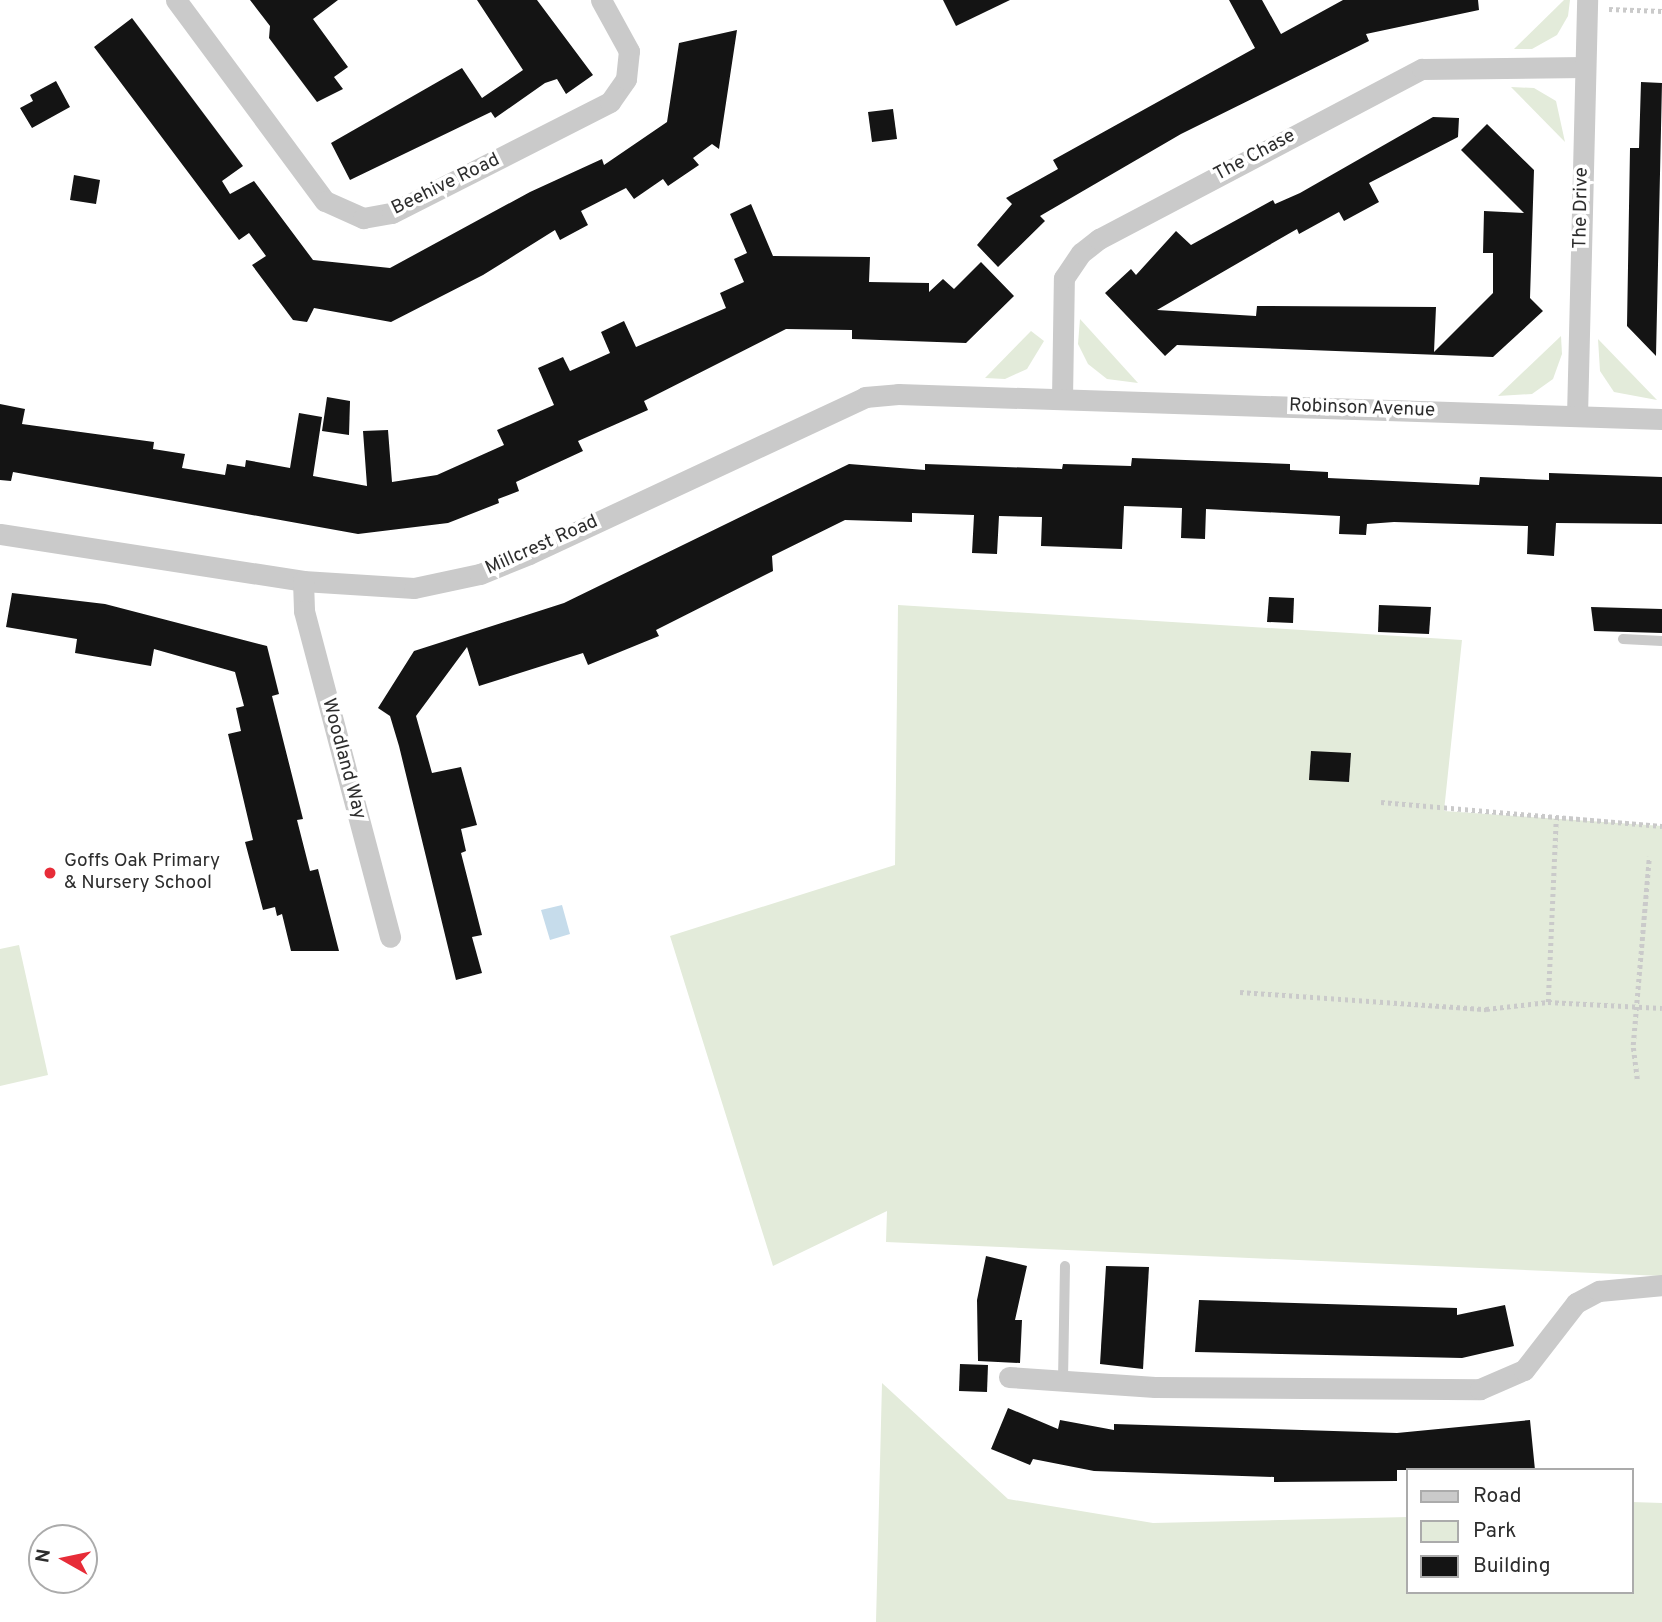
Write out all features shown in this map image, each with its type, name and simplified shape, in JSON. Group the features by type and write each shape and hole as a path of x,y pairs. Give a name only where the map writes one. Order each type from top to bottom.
{"street":[{"name":"Beehive Road","path":"176,0 325,201 363,218 393,213 610,102 626,79 629,51 601,0"},
{"name":"The Drive","path":"1577,416 1587,4"},
{"name":"The Chase","path":"1062,399 1064,278 1081,253 1099,239 1422,69 1585,67"},
{"name":"Millcrest Road","path":"0,534 303,581 414,588 480,574 865,397 1062,399"},
{"name":"Robinson Avenue","path":"1062,399 1662,419"},
{"name":"Woodland Way","path":"303,581 304,611 390,937"},
{"path":"1009,1377 1169,1387 1480,1388 1524,1370 1576,1303 1609,1289 1662,1285"}],"lane":[{"path":"1623,639 1662,640"},
{"path":"1063,1380 1065,1266"}],"path":[{"path":"1587,4 1662,11"},
{"path":"1381,802 1662,826"},
{"path":"1548,1002 1556,818"},
{"path":"1637,1079 1633,1045 1639,1009 1648,857"},
{"path":"1240,992 1486,1009 1548,1002 1639,1009 1662,1008"}],"green space":[{"path":"1564,0 1570,0 1568,16 1557,35 1532,49 1514,49"},
{"path":"1511,87 1534,88 1556,101 1565,142"},
{"path":"1080,319 1138,383 1107,379 1088,364 1078,344"},
{"path":"1031,331 1044,341 1027,369 1005,379 985,378"},
{"path":"1561,336 1562,354 1553,379 1532,394 1498,396"},
{"path":"1598,339 1657,400 1614,392 1600,371"},
{"path":"898,605 1462,640 1444,811 1662,826 1662,1276 886,1242 887,1211 773,1266 670,936 895,865"},
{"path":"19,945 48,1075 0,1086 0,949"},
{"path":"882,1383 1008,1499 1153,1523 1406,1517 1406,1594 1634,1594 1634,1502 1662,1503 1662,1622 876,1622"}],"water":[{"path":"562,905 570,934 550,940 541,910"}],"building":[{"path":"250,0 338,0 313,19 348,67 334,77 343,89 317,102 269,38 270,26"},
{"path":"477,0 537,0 593,75 566,94 557,79 545,83 495,118 491,112 350,180 331,143 462,68 482,98 523,70"},
{"path":"943,0 1010,0 956,26"},
{"path":"1229,0 1262,0 1281,34 1343,0 1478,0 1479,10 1366,34 1369,41 1181,134 1040,216 1045,221 998,267 977,245 1012,204 1006,198 1058,169 1053,160 1255,48"},
{"path":"132,18 243,166 222,181 230,194 254,181 313,260 390,268 530,192 602,159 604,165 667,122 679,43 737,30 719,149 712,144 693,158 699,165 668,186 663,179 634,199 626,188 581,211 588,225 560,240 555,230 483,275 391,322 314,308 307,322 293,320 252,265 266,256 249,233 239,240 94,47"},
{"path":"56,81 70,107 32,128 20,108 33,101 30,95"},
{"path":"1641,82 1662,83 1656,356 1627,326 1630,148 1639,148"},
{"path":"893,109 897,139 872,142 868,112"},
{"path":"1433,117 1459,118 1458,137 1369,183 1379,202 1344,221 1339,212 1299,234 1297,229 1157,310 1256,316 1257,306 1436,307 1434,352 1493,293 1493,253 1483,253 1484,211 1524,213 1461,150 1487,124 1534,170 1530,298 1543,311 1493,357 1177,345 1165,356 1105,293 1131,269 1136,275 1176,231 1191,245 1273,200 1275,204 1300,193"},
{"path":"74,175 100,180 96,204 70,200"},
{"path":"751,204 773,256 870,257 869,282 929,283 929,292 943,279 954,289 981,262 1014,296 966,343 852,339 852,330 786,329 644,401 648,410 578,441 583,451 516,482 519,491 498,499 499,503 448,523 358,534 13,472 11,481 0,480 0,404 25,409 22,424 154,442 153,449 185,454 182,468 225,475 227,464 245,467 246,460 290,468 299,413 322,417 313,476 367,486 363,431 388,430 392,482 437,475 504,445 497,430 554,405 538,368 563,357 570,371 610,353 601,332 624,321 636,347 726,308 720,293 744,282 734,259 747,253 730,214"},
{"path":"327,397 350,401 349,435 322,431"},
{"path":"1132,458 1290,464 1290,470 1328,472 1328,478 1479,485 1480,477 1549,480 1549,473 1662,477 1662,524 1556,523 1554,556 1527,554 1528,526 1394,522 1367,524 1366,535 1339,534 1340,516 1206,509 1205,539 1181,538 1182,508 1124,506 1122,549 1041,546 1042,517 999,516 997,554 972,553 974,515 912,513 912,522 845,520 772,556 773,571 656,630 659,636 588,665 583,653 479,686 467,647 416,716 432,773 461,767 477,825 461,829 466,851 461,853 482,935 472,937 482,973 456,980 399,746 390,716 378,708 414,651 564,603 849,464 925,470 925,464 1062,469 1063,464 1131,466"},
{"path":"12,593 105,604 267,646 279,694 272,696 303,819 297,820 310,871 318,869 339,951 291,951 282,914 277,916 275,907 263,910 245,842 253,840 228,734 241,731 236,708 244,706 235,672 154,649 151,666 75,653 77,639 6,627"},
{"path":"1269,597 1294,598 1293,623 1267,622"},
{"path":"1379,605 1431,607 1429,634 1378,632"},
{"path":"1591,607 1662,609 1662,633 1594,631"},
{"path":"1311,751 1351,753 1349,782 1309,780"},
{"path":"986,1256 1027,1266 1015,1320 1022,1320 1020,1363 978,1361 977,1300"},
{"path":"1106,1266 1149,1267 1143,1369 1100,1364"},
{"path":"1199,1300 1457,1308 1457,1315 1505,1305 1514,1346 1462,1358 1195,1352"},
{"path":"960,1364 988,1365 987,1392 959,1391"},
{"path":"1008,1408 1058,1429 1060,1420 1114,1430 1114,1424 1397,1433 1530,1420 1535,1468 1406,1468 1397,1470 1397,1481 1274,1482 1274,1477 1094,1471 1033,1459 1030,1465 991,1449"}],"place":[{"name":"Goffs Oak Primary & Nursery School","path":"50,873"}]}
